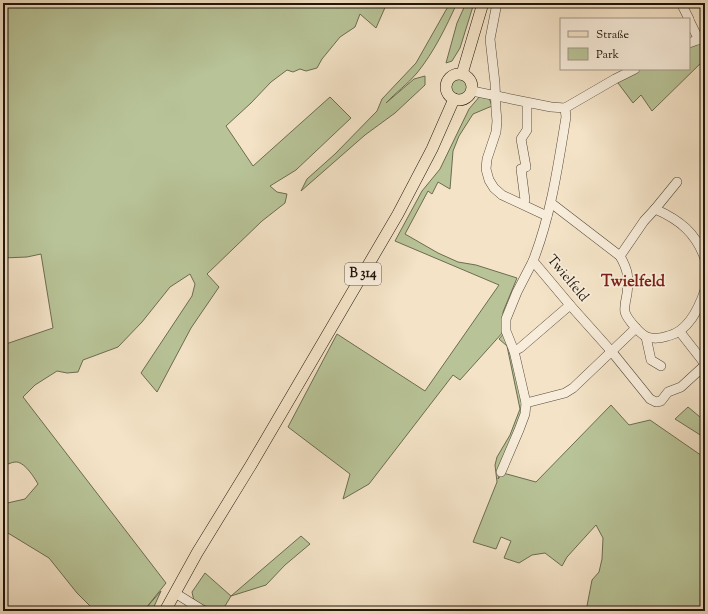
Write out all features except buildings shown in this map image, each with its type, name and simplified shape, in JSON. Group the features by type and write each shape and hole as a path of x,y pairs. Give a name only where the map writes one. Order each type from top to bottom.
{"main road":[{"path":"462,74 483,3"},
{"path":"462,74 471,81 472,91 465,99 454,99 447,90 448,82 452,76 462,74"},
{"name":"B 314","path":"165,611 387,233 425,163 454,99"}],"street":[{"path":"497,3 490,40 497,121 496,132 487,159 486,170 489,180 494,188 502,195 547,216"},
{"path":"681,3 688,18"},
{"path":"690,21 702,39 690,43"},
{"path":"472,91 551,108 565,108 633,70"},
{"path":"525,200 521,169 526,168 521,139 528,130 528,102"},
{"name":"Twielfeld","path":"565,108 566,117 551,203 541,241 533,261 612,352 650,399 656,402 661,401 668,392 681,387 705,364"},
{"path":"620,256 644,221 677,182"},
{"path":"551,203 620,256 627,268 628,286 625,312 630,322 646,337 651,360 661,366"},
{"path":"655,209 671,216 686,228 700,245 705,259"},
{"path":"501,472 525,414 526,403 514,351 506,331 506,319 517,292 533,261"},
{"path":"646,337 659,338 680,332 699,307 705,290"},
{"path":"514,351 520,348 570,305"},
{"path":"526,403 565,393 573,388 636,328"},
{"path":"680,332 705,364"},
{"path":"175,593 204,611"}],"green space":[{"path":"3,3 387,3 376,28 360,14 355,27 340,37 322,59 317,68 306,71 300,69 293,72 287,70 271,82 226,126 253,166 330,97 351,118 296,170 270,186 277,192 287,194 285,203 262,221 207,274 219,287 191,328 157,392 141,373 192,296 195,284 190,274 170,287 142,322 118,347 83,360 78,372 67,373 57,371 35,385 23,397 166,583 146,608 161,591 152,611 95,611 77,593 49,558 3,530 3,504 25,499 38,484 34,477 22,464 14,462 3,466 3,345 53,328 41,254 27,257 3,258"},
{"path":"450,3 457,3 429,57 413,77 386,103 414,79 425,76 425,85 395,113 365,135 301,191 307,179 335,154 377,111 382,99 416,63"},
{"path":"466,3 474,3 460,48 452,61 446,63 457,23"},
{"path":"705,37 705,59 652,111 641,95 633,103 615,79 633,70 690,70 690,43"},
{"path":"459,77 466,80 469,87 466,94 459,97 452,94 449,87 452,80"},
{"path":"480,96 489,98 492,106 473,114 459,136 453,151 450,189 438,182 432,194 428,191 405,234 438,253 458,262 476,265 517,278 503,312 504,331 460,380 453,375 369,484 343,499 350,474 288,427 337,334 425,391 499,285 395,241 422,191 440,169 469,109"},
{"path":"506,331 526,403 498,479 503,473 536,482 611,405 629,425 650,420 705,458 705,611 586,611 592,580 599,572 602,559 603,538 596,525 567,557 562,566 545,553 532,555 519,563 504,558 511,541 501,537 496,549 473,542 497,482 495,465 497,457 510,435 520,409 507,346 499,339"},
{"path":"688,407 700,417 705,413 705,438 675,419"},
{"path":"301,536 310,544 285,565 266,585 231,596"},
{"path":"205,573 231,596 222,611 216,611 194,601 192,592"}],"district":[{"name":"Twielfeld","path":"633,282"}]}
